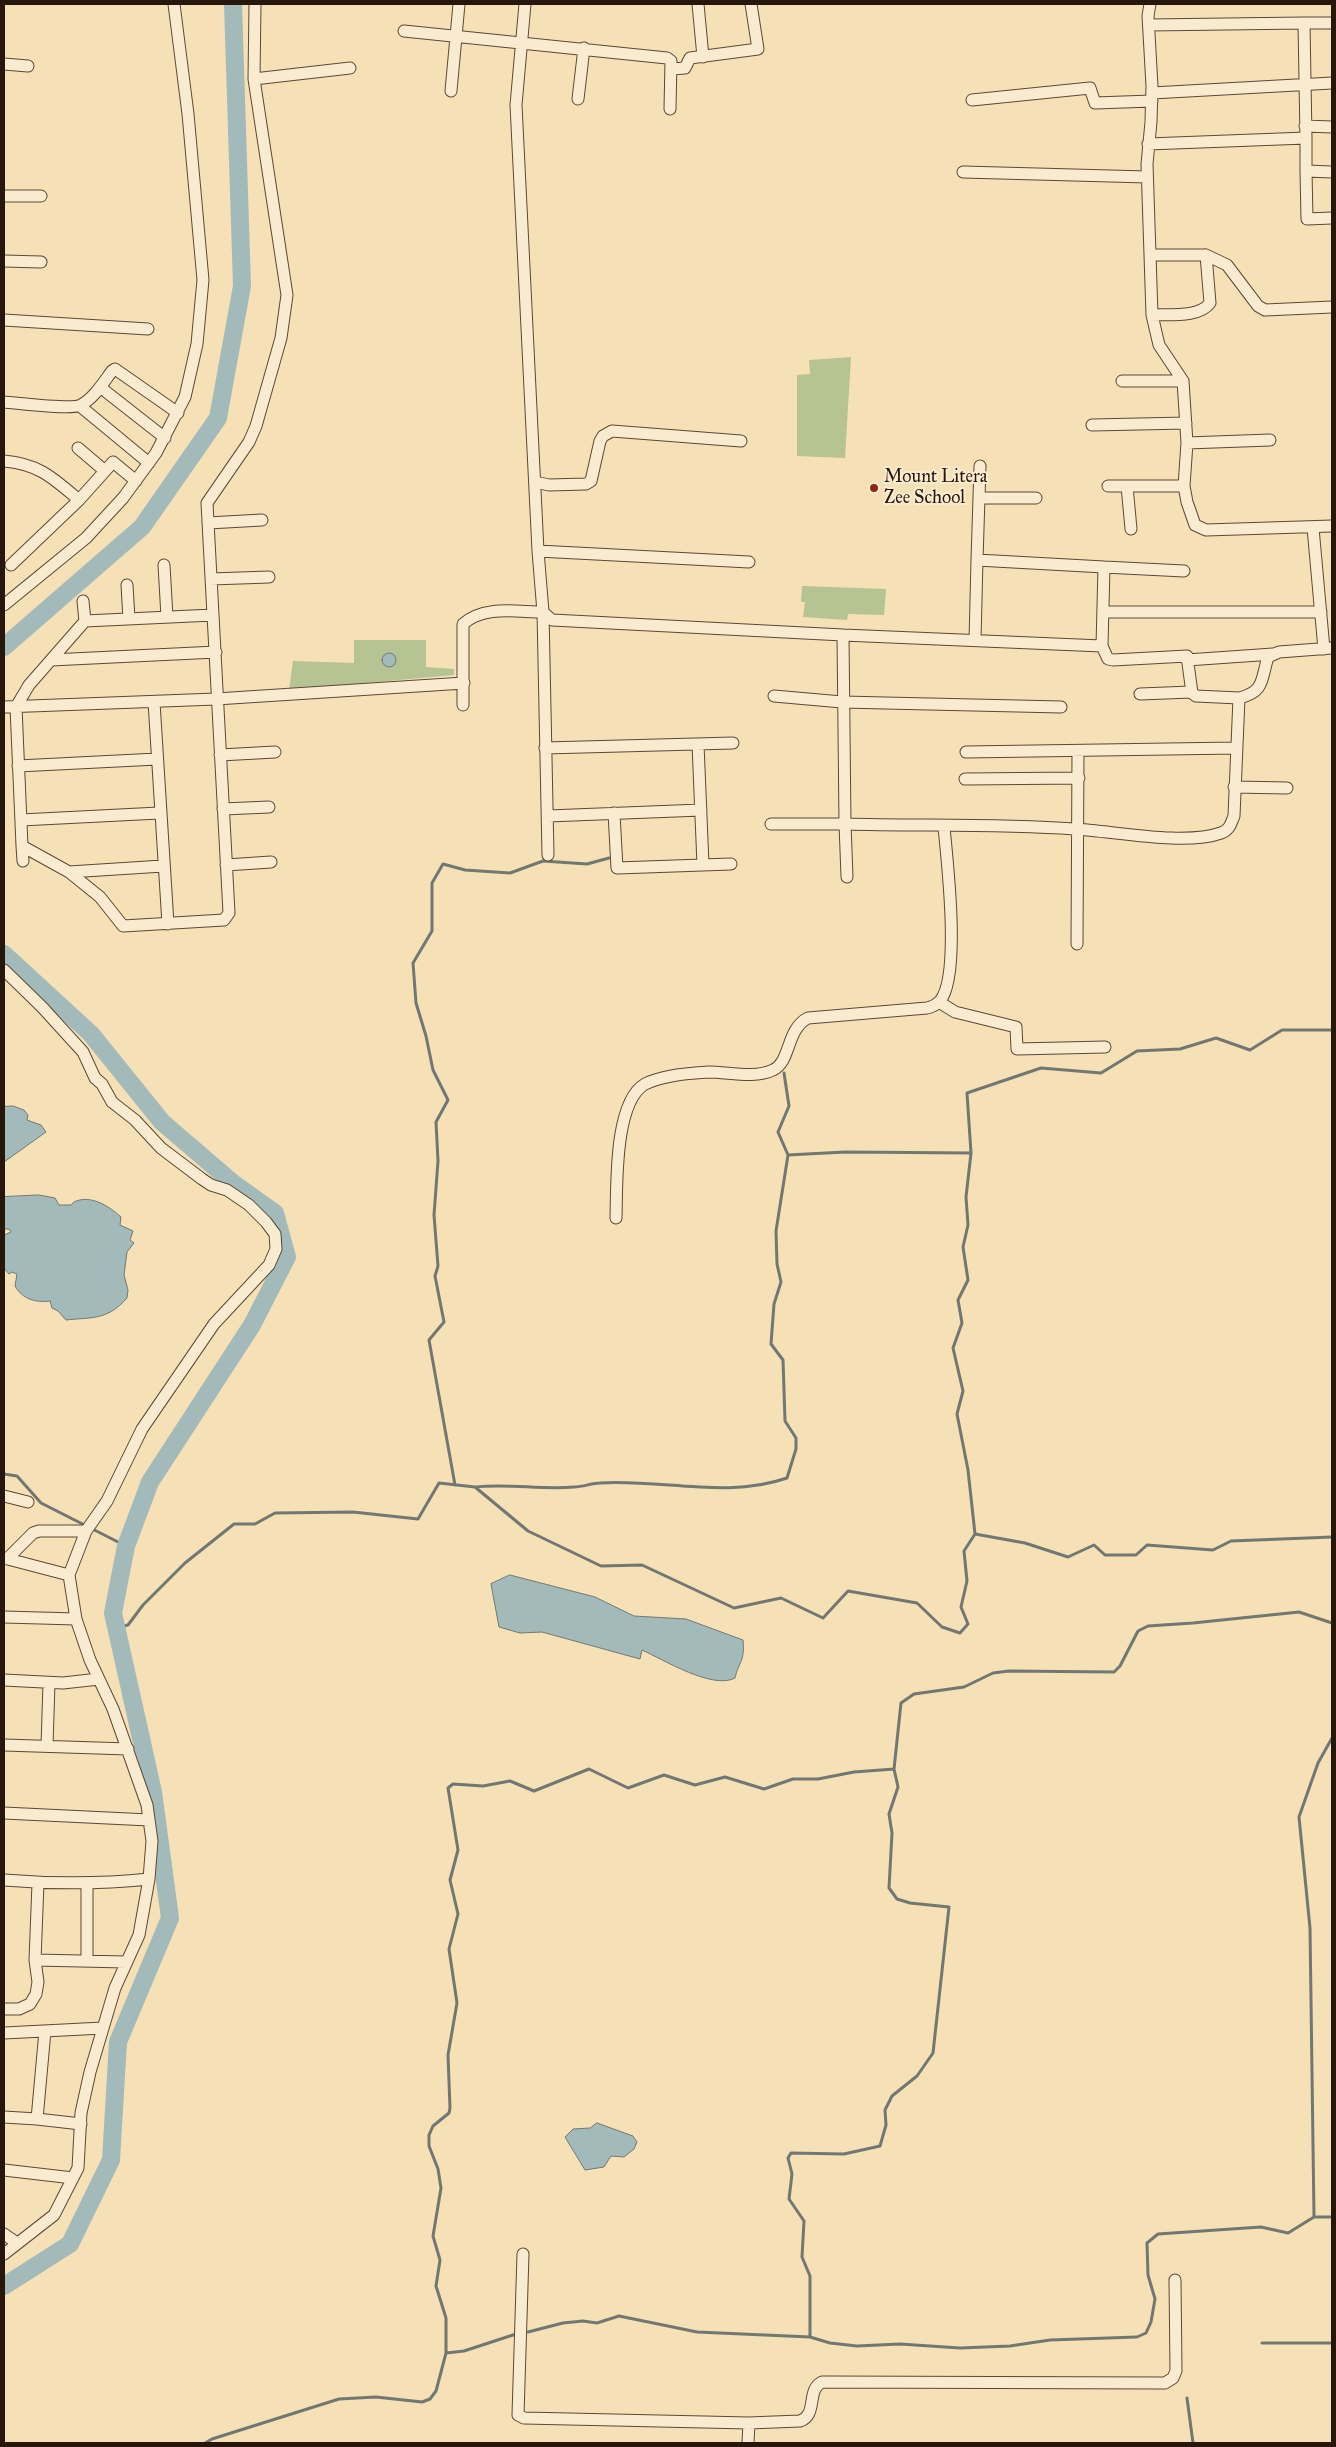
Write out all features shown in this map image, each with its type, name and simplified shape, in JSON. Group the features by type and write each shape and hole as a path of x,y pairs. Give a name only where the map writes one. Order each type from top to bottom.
{"street":[{"path":"4,605 86,538 136,481 165,438 185,397 197,344 203,280 188,114 174,4"},
{"path":"22,846 70,872 100,897 121,925 220,921 227,918 229,913 216,699 216,652 207,503 249,442 256,426 286,311 286,288 254,79 255,4"},
{"path":"451,91 459,4"},
{"path":"526,4 520,41 516,105 538,552 544,612 548,856"},
{"path":"698,4 703,57"},
{"path":"672,69 685,68 690,58 758,49 751,4"},
{"path":"1150,4 1152,97 1147,177 1152,315 1159,345 1183,381 1187,443 1184,486 1190,518 1200,529 1313,528 1332,526"},
{"path":"1304,23 1307,219 1332,218"},
{"path":"1149,25 1332,23"},
{"path":"404,30 667,58 671,61 672,69 670,109"},
{"path":"578,99 584,48"},
{"path":"4,64 28,66"},
{"path":"254,79 350,68"},
{"path":"972,100 1090,88 1095,103 1305,83 1332,83"},
{"path":"1305,126 1332,127"},
{"path":"1148,144 1306,138"},
{"path":"1306,171 1332,172"},
{"path":"963,172 1147,177"},
{"path":"4,196 41,196"},
{"path":"1150,255 1206,255 1228,266 1258,306 1266,310 1332,307"},
{"path":"1152,315 1205,309 1210,303 1206,255"},
{"path":"4,261 41,262"},
{"path":"4,320 148,329"},
{"path":"4,402 38,404 71,409 80,406 100,387 112,371 117,370 178,413"},
{"path":"1122,381 1183,381"},
{"path":"100,387 165,438"},
{"path":"80,406 149,463"},
{"path":"1092,425 1186,422"},
{"path":"535,482 586,484 591,481 600,441 603,436 612,431 741,441"},
{"path":"1187,443 1270,440"},
{"path":"78,448 105,471"},
{"path":"4,461 36,467 50,475 79,500"},
{"path":"11,565 79,500 113,462 136,481"},
{"path":"975,640 980,466"},
{"path":"1108,486 1184,486"},
{"path":"1127,486 1131,529"},
{"path":"979,498 1036,498"},
{"path":"208,523 262,520"},
{"path":"1187,660 1328,648 1321,612 1313,528"},
{"path":"538,552 749,562"},
{"path":"977,560 1184,571"},
{"path":"164,565 167,617"},
{"path":"1104,567 1102,646 1108,658 1112,660 1187,656 1191,692"},
{"path":"211,579 269,577"},
{"path":"127,585 129,619"},
{"path":"83,601 85,621"},
{"path":"463,705 463,624 472,616 489,611 544,612 552,620 565,622 1102,646"},
{"path":"1103,612 1321,612"},
{"path":"23,861 16,707 29,685 85,621 213,615"},
{"path":"842,635 847,877"},
{"path":"51,660 216,652"},
{"path":"1140,694 1191,692 1196,696 1239,698 1252,695 1262,684 1268,657 1273,654"},
{"path":"4,707 216,699 464,683"},
{"path":"774,696 842,702 1061,707"},
{"path":"771,824 1076,829 1169,837 1199,837 1222,833 1229,829 1234,816 1239,698"},
{"path":"154,702 159,812 168,924"},
{"path":"545,748 733,743"},
{"path":"698,744 702,865"},
{"path":"966,752 1236,748"},
{"path":"1077,944 1076,829 1079,778 1078,750"},
{"path":"220,755 275,752"},
{"path":"18,766 157,759"},
{"path":"965,779 1079,778"},
{"path":"1234,787 1287,788"},
{"path":"223,809 268,807"},
{"path":"548,816 701,810"},
{"path":"21,820 159,812"},
{"path":"614,814 617,868 731,864"},
{"path":"616,1218 618,1160 625,1118 628,1105 634,1093 645,1084 666,1077 708,1072 757,1074 772,1071 780,1066 795,1029 800,1022 808,1018 927,1008 939,1002 944,991 951,957 951,920 944,826"},
{"path":"226,865 271,862"},
{"path":"70,872 163,866"},
{"path":"4,970 42,1007 83,1052 95,1078 102,1084 112,1102 135,1120 161,1148 211,1185 227,1190 248,1205 266,1222 274,1234 276,1249 269,1265 214,1324 142,1430 107,1501 88,1528 69,1575 76,1620 128,1749 146,1805 152,1841 148,1879 138,1935 115,1988 90,2072 81,2124 78,2168 54,2215 4,2254"},
{"path":"939,1002 955,1012 1016,1026 1017,1049 1105,1046"},
{"path":"4,1496 28,1502"},
{"path":"6,1559 33,1533 88,1528"},
{"path":"6,1559 69,1575"},
{"path":"4,1617 76,1620"},
{"path":"4,1680 49,1683 99,1679"},
{"path":"47,1746 49,1683"},
{"path":"4,1745 128,1749"},
{"path":"4,1813 149,1820"},
{"path":"4,1880 38,1883 87,1883 148,1879"},
{"path":"4,2009 19,2009 30,2004 36,1994 38,1982 35,1960 38,1883"},
{"path":"87,1883 87,1961"},
{"path":"35,1960 126,1962"},
{"path":"4,2033 103,2028"},
{"path":"36,2119 45,2031"},
{"path":"4,2116 81,2124"},
{"path":"4,2170 73,2178"},
{"path":"4,2234 18,2243"},
{"path":"523,2254 518,2391 520,2417 749,2423 805,2419 809,2414 814,2389 822,2382 1165,2383 1173,2378 1176,2371 1175,2280"},
{"path":"748,2443 749,2423"}],"green space":[{"path":"851,357 845,458 797,456 797,375 810,374 809,360"},
{"path":"802,586 886,589 884,615 848,614 847,620 803,617 805,602 801,602"},
{"path":"354,640 426,640 426,667 454,669 454,675 289,690 293,661 354,663"}],"water":[{"path":"386,653 392,653 396,660 392,667 386,667 382,663 382,657"},
{"path":"13,1106 24,1110 28,1115 27,1120 41,1125 46,1132 4,1162 4,1107"},
{"path":"39,1195 55,1198 59,1205 71,1205 74,1202 86,1199 99,1202 121,1217 120,1225 133,1231 130,1240 134,1243 127,1252 124,1275 128,1290 127,1298 113,1311 91,1318 66,1320 58,1311 52,1308 50,1301 40,1301 25,1297 15,1286 17,1274 12,1272 9,1274 4,1268 4,1235 11,1232 9,1229 4,1229 4,1197"},
{"path":"510,1575 595,1597 634,1616 686,1619 743,1640 742,1657 735,1678 726,1681 702,1677 642,1650 640,1659 542,1632 520,1633 499,1627 491,1584"},
{"path":"597,2123 633,2136 637,2142 634,2149 624,2157 611,2156 604,2167 585,2170 565,2137 573,2129 590,2128"}],"waterway":[{"path":"4,647 142,527 218,418 242,286 233,4"},
{"path":"455,1485 429,1340 444,1322 435,1276 438,1266 434,1215 438,1161 436,1122 448,1100 433,1070 426,1036 416,1003 413,963 432,931 432,883 443,864 465,870 510,873 543,861 587,864 609,858"},
{"path":"4,954 91,1034 162,1122 233,1183 275,1213 287,1257 252,1325 150,1482 126,1546 113,1613 153,1792 170,1918 118,2042 111,2160 70,2244 4,2286"},
{"path":"975,1534 968,1470 957,1414 963,1391 953,1348 962,1323 958,1300 968,1280 963,1247 968,1225 966,1197 971,1153 967,1093 1041,1068 1101,1073 1137,1051 1180,1049 1216,1038 1250,1050 1282,1030 1332,1030"},
{"path":"784,1073 789,1106 778,1132 788,1155 845,1152 971,1153"},
{"path":"475,1487 562,1488 597,1483 623,1482 718,1488 764,1484 787,1478 796,1449 796,1438 785,1421 783,1360 771,1344 774,1304 781,1282 777,1264 776,1231 788,1155"},
{"path":"4,1474 17,1476 41,1503 126,1546"},
{"path":"116,1628 128,1625 143,1605 185,1563 234,1524 255,1524 275,1513 353,1512 418,1519 439,1483 475,1487 528,1531 601,1566 642,1565 734,1608 781,1598 823,1618 848,1591 917,1603 942,1627 960,1633 968,1624 961,1607 967,1581 964,1551 975,1534 1025,1543 1068,1557 1094,1545 1105,1555 1136,1555 1147,1545 1213,1550 1231,1541 1332,1537"},
{"path":"205,2443 212,2439 339,2399 376,2397 422,2402 430,2399 436,2391 446,2353 446,2318 436,2286 440,2260 433,2236 441,2188 438,2169 429,2146 429,2135 433,2126 449,2113 450,2108 448,2055 457,2003 449,1949 458,1914 450,1880 458,1850 448,1788 453,1784 483,1786 510,1781 534,1791 589,1769 628,1788 664,1775 695,1785 725,1777 764,1789 793,1779 818,1779 854,1772 894,1769 901,1703 914,1694 964,1687 993,1673 1009,1671 1114,1672 1120,1666 1138,1631 1148,1626 1299,1612 1332,1623"},
{"path":"1314,2217 1310,1928 1299,1817 1318,1763 1332,1738"},
{"path":"810,2337 810,2276 802,2257 804,2221 789,2199 792,2174 788,2158 791,2153 844,2154 880,2146 886,2125 885,2110 892,2096 917,2076 933,2053 949,1907 910,1903 897,1899 889,1888 892,1833 889,1814 898,1787 894,1769"},
{"path":"528,2332 563,2323 583,2321 597,2323 619,2316 697,2332 810,2337 830,2343 857,2346 900,2344 960,2348 1010,2346 1050,2340 1137,2337 1146,2333 1151,2322 1155,2299 1148,2275 1147,2243 1158,2234 1261,2227 1288,2233 1314,2217 1332,2217"},
{"path":"446,2353 464,2351 516,2334"},
{"path":"1262,2343 1332,2343"},
{"path":"1187,2398 1193,2443"}],"place":[{"name":"Mount Litera Zee School","path":"874,488"}]}
